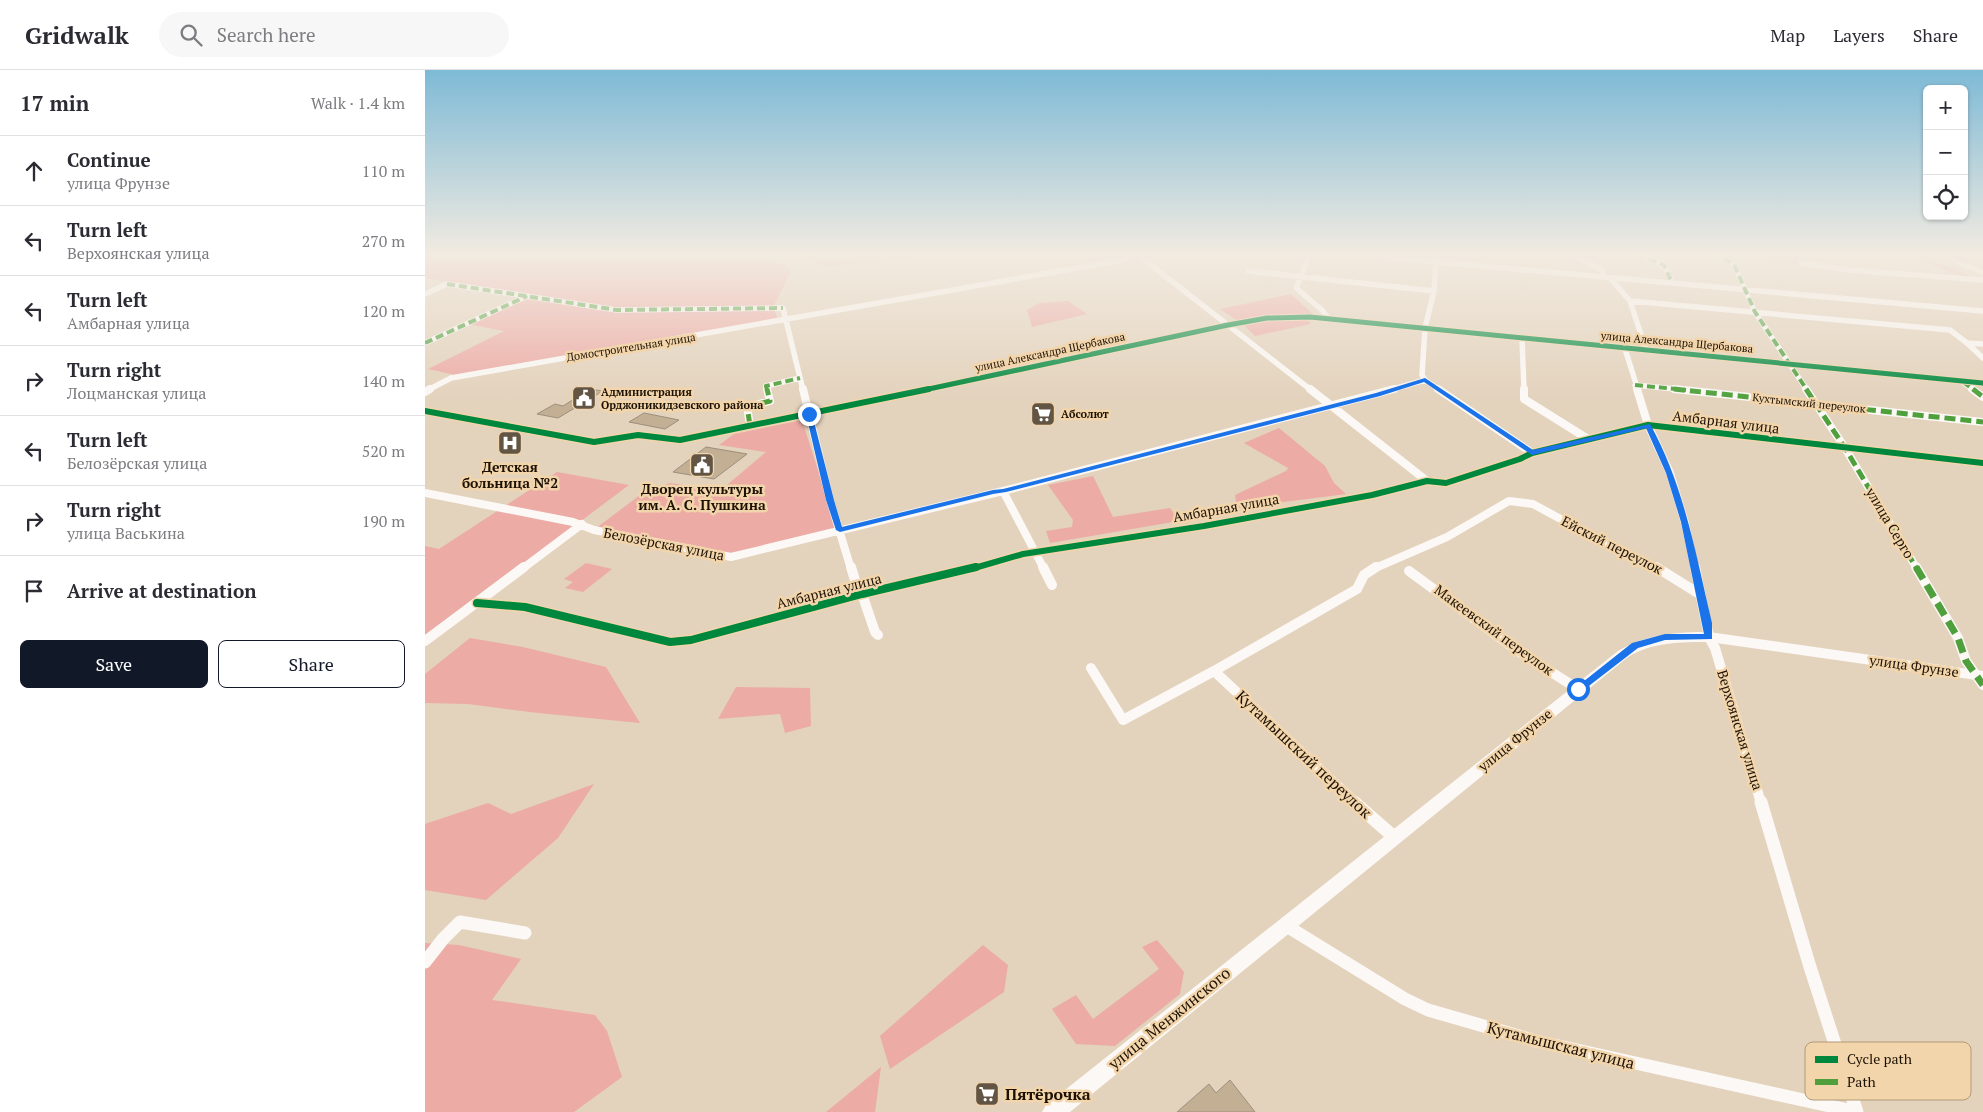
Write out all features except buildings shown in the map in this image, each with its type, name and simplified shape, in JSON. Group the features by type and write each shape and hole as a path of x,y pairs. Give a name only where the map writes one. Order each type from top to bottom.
{"street":[{"path":"425,343 513,303"},
{"path":"570,303 617,310 783,308 830,500 858,590 862,594 875,632 878,635"},
{"name":"Домостроительная улица","path":"425,392 451,378 884,303"},
{"path":"1199,303 1427,481"},
{"path":"1311,303 1327,314 1329,319"},
{"path":"1431,303 1425,328 1422,375 1425,380 1532,453"},
{"path":"1631,303 1646,350"},
{"path":"1648,303 1950,330 1983,358"},
{"name":"улица Серго","path":"1751,303 1755,312 1845,448 1957,638 1966,661 1981,679"},
{"path":"1888,303 1983,311"},
{"name":"улица Александра Щербакова","path":"425,411 594,442 638,435 680,440 889,398 1228,325 1267,318 1310,317 1983,383"},
{"path":"1523,338 1524,399 1588,438"},
{"path":"1967,343 1983,344"},
{"name":"Верхоянская улица","path":"1625,348 1648,425 1672,481 1685,522 1709,637 1715,648 1810,967 1834,1042"},
{"path":"750,425 747,407 770,401 766,386 800,378"},
{"name":"Белозёрская улица","path":"425,493 582,524 594,530 731,557 1003,491 1417,384 1425,380"},
{"path":"1961,381 1983,397"},
{"name":"Кухтымский переулок","path":"1635,385 1983,422"},
{"name":"Амбарная улица","path":"477,603 525,607 670,642 691,640 862,594 987,565 1023,554 1204,526 1372,495 1427,481 1446,483 1520,459 1532,453 1648,425 1983,464"},
{"path":"1003,491 1051,585"},
{"name":"Ейский переулок","path":"1214,671 1357,589 1364,575 1372,568 1447,536 1509,501 1533,504 1612,547 1654,566 1701,595"},
{"path":"425,641 582,524"},
{"name":"Макеевский переулок","path":"1409,571 1518,651 1578,689"},
{"name":"улица Фрунзе","path":"1285,925 1578,689 1635,646 1665,637 1709,637 1981,679"},
{"path":"1091,668 1123,720 1214,671"},
{"name":"Кутамышский переулок","path":"1214,671 1329,780 1394,837"},
{"path":"425,962 443,938 460,922 525,934"},
{"name":"Кутамышская улица","path":"1285,925 1428,1010 1536,1041 1857,1112"},
{"name":"улица Менжинского","path":"1053,1112 1285,925"},
{"name":"Верхоянская улица","path":"1853,1100 1857,1112"}],"shaded area":[{"path":"514,303 775,303 773,307 778,319 455,375 428,369 504,331 468,324"},
{"path":"1039,303 1070,303 1087,314 1032,327 1027,310"},
{"path":"1250,303 1300,303 1314,315 1267,315 1238,321 1220,309"},
{"path":"1269,320 1307,320 1311,324 1255,336 1244,325"},
{"path":"802,420 837,530 736,555 595,529 640,495 670,483 721,490 766,452 719,445 734,434"},
{"path":"1279,428 1325,466 1334,483 1346,494 1237,508 1235,495 1286,471 1288,468 1244,443"},
{"path":"557,472 629,485 425,638 425,546 439,549"},
{"path":"1093,476 1113,517 1170,508 1179,521 1050,543 1046,531 1072,527 1073,520 1048,485"},
{"path":"586,563 612,569 583,592 565,588 573,582 564,579"},
{"path":"470,638 523,647 606,667 640,723 468,704 425,703 425,674"},
{"path":"736,687 810,688 811,726 785,733 780,714 718,719"},
{"path":"594,784 558,838 486,900 425,890 425,824 488,803 511,814"},
{"path":"1157,940 1184,972 1180,994 1115,1046 1076,1044 1052,1009 1076,995 1093,1019 1159,969 1142,947"},
{"path":"425,943 459,945 521,959 492,1000 595,1015 607,1031 622,1077 574,1112 425,1112"},
{"path":"983,945 1008,965 1004,992 890,1069 880,1036"},
{"path":"881,1067 875,1112 826,1112"}],"marked path":[{"path":"425,343 513,303"},
{"path":"569,303 617,310 783,308"},
{"path":"1751,303 1755,312 1845,448 1958,638 1966,661 1983,685"},
{"path":"750,425 747,407 770,401 766,386 800,378"},
{"path":"1963,382 1983,397"},
{"path":"1635,385 1983,422"}],"cycle path":[{"path":"425,411 594,442 638,435 680,440 879,400 1228,325 1267,318 1310,317 1983,383"},
{"path":"477,603 525,607 670,642 691,640 862,594 987,565 1023,554 1204,526 1372,495 1427,481 1446,483 1520,459 1532,453 1648,425 1983,463"}],"place":[{"name":"Администрация Орджоникидзевского района","path":"584,398"},
{"name":"Абсолют","path":"1043,414"},
{"name":"Детская больница №2","path":"510,443"},
{"name":"Дворец культуры им. А. С. Пушкина","path":"702,465"},
{"name":"Пятёрочка","path":"987,1094"}],"route":[{"path":"809,414 830,500 840,530 1003,491 1417,384 1425,380 1532,453 1648,425 1669,473 1685,522 1709,637 1665,637 1635,646 1578,689"}]}
